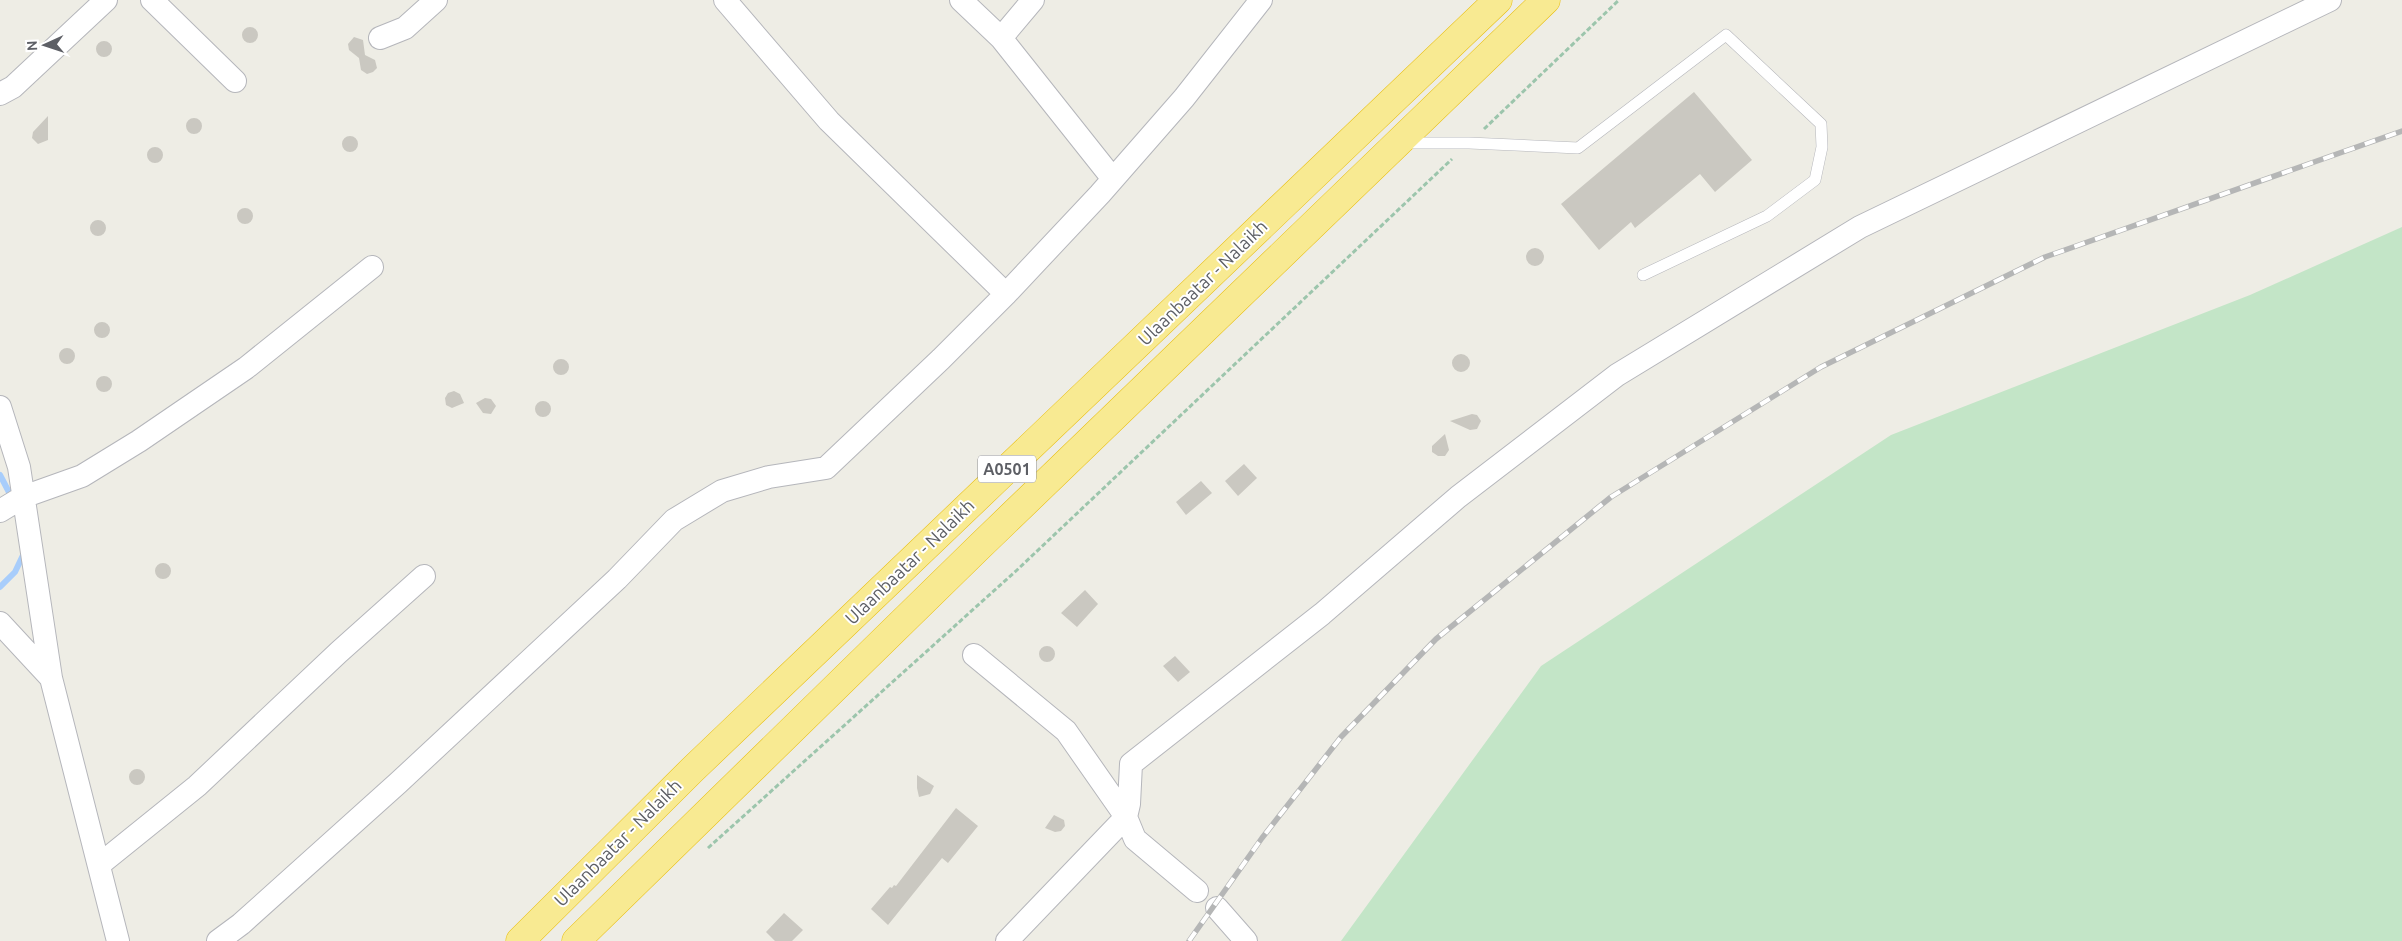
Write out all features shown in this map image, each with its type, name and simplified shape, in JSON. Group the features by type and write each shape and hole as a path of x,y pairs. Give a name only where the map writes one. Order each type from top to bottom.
{"highway":[{"name":"Ulaanbaatar - Nalaikh","path":"520,941 692,770 1498,0"},
{"name":"Ulaanbaatar - Nalaikh","path":"576,941 977,549 1546,0"}],"street":[{"path":"0,94 13,87 106,0"},
{"path":"152,0 235,81"},
{"path":"380,38 404,28 436,0"},
{"path":"726,0 829,121 1006,294"},
{"path":"961,0 1001,38 1113,179"},
{"path":"1001,38 1033,0"},
{"path":"218,941 241,924 398,783 617,579 674,520 722,491 769,477 826,468 1006,294 1113,179 1184,98 1261,0"},
{"path":"1007,941 1126,816 1129,804 1131,764 1322,614 1458,497 1616,375 1860,227 2330,0"},
{"path":"0,512 22,497 82,476 139,440 246,368 372,267"},
{"path":"0,406 19,468 51,678 118,941"},
{"path":"99,865 197,786 339,652 424,576"},
{"path":"0,623 51,678"},
{"path":"974,655 1066,731 1126,816 1135,839 1196,891"},
{"path":"1217,908 1246,941"}],"lane":[{"path":"1397,143 1469,142 1578,148 1726,35 1821,124 1822,147 1816,180 1767,216 1643,275"}],"path":[{"path":"707,849 1017,570 1619,0"}],"green space":[{"path":"2402,227 2402,941 1341,941 1541,666 1891,435 2250,295"}],"building":[{"path":"247,27 253,27 258,32 256,41 247,43 242,38 242,32"},
{"path":"354,37 363,40 365,55 375,60 377,68 373,72 367,74 361,70 359,58 349,50 348,44"},
{"path":"101,41 107,41 112,46 110,55 101,57 96,52 96,46"},
{"path":"1694,92 1752,160 1715,192 1700,174 1635,228 1631,222 1599,250 1561,204"},
{"path":"48,116 48,140 38,144 32,138 33,132"},
{"path":"191,118 197,118 202,123 200,132 191,134 186,129 186,123"},
{"path":"347,136 353,136 358,141 356,150 347,152 342,147 342,141"},
{"path":"152,147 158,147 163,152 161,161 152,163 147,158 147,152"},
{"path":"242,208 248,208 253,213 251,222 242,224 237,219 237,213"},
{"path":"95,220 101,220 106,225 104,234 95,236 90,231 90,225"},
{"path":"1535,248 1541,251 1544,257 1541,263 1535,266 1529,263 1526,257 1529,251"},
{"path":"99,322 105,322 110,327 108,336 99,338 94,333 94,327"},
{"path":"64,348 70,348 75,353 73,362 64,364 59,359 59,353"},
{"path":"1461,354 1467,357 1470,363 1467,369 1461,372 1455,369 1452,363 1455,357"},
{"path":"558,359 564,359 569,364 567,373 558,375 553,370 553,364"},
{"path":"101,376 107,376 112,381 110,390 101,392 96,387 96,381"},
{"path":"454,391 460,394 464,403 452,408 446,405 445,398 448,393"},
{"path":"485,398 491,399 496,406 491,414 483,413 476,403"},
{"path":"540,401 546,401 551,406 549,415 540,417 535,412 535,406"},
{"path":"1472,414 1477,415 1481,421 1477,429 1470,430 1450,421"},
{"path":"1445,434 1449,450 1445,456 1438,456 1432,452 1432,446"},
{"path":"1244,464 1257,478 1238,496 1225,481"},
{"path":"1201,481 1212,493 1186,515 1176,502"},
{"path":"160,563 166,563 171,568 169,577 160,579 155,574 155,568"},
{"path":"1085,590 1098,604 1077,627 1061,613"},
{"path":"1044,646 1050,646 1055,651 1053,660 1044,662 1039,657 1039,651"},
{"path":"1175,656 1190,672 1178,682 1163,666"},
{"path":"134,769 140,769 145,774 143,783 134,785 129,780 129,774"},
{"path":"917,775 934,786 930,794 919,797"},
{"path":"956,808 978,826 948,863 942,858 888,925 871,909 890,887 896,886"},
{"path":"1054,815 1064,820 1065,826 1061,831 1055,832 1045,828"},
{"path":"784,913 803,930 792,941 775,941 766,932"}],"waterway":[{"path":"0,475 12,498"},
{"path":"0,587 15,572 25,551"}],"railway":[{"path":"1189,941 1262,838 1341,737 1436,639 1611,497 1821,367 2045,257 2402,131"}]}
